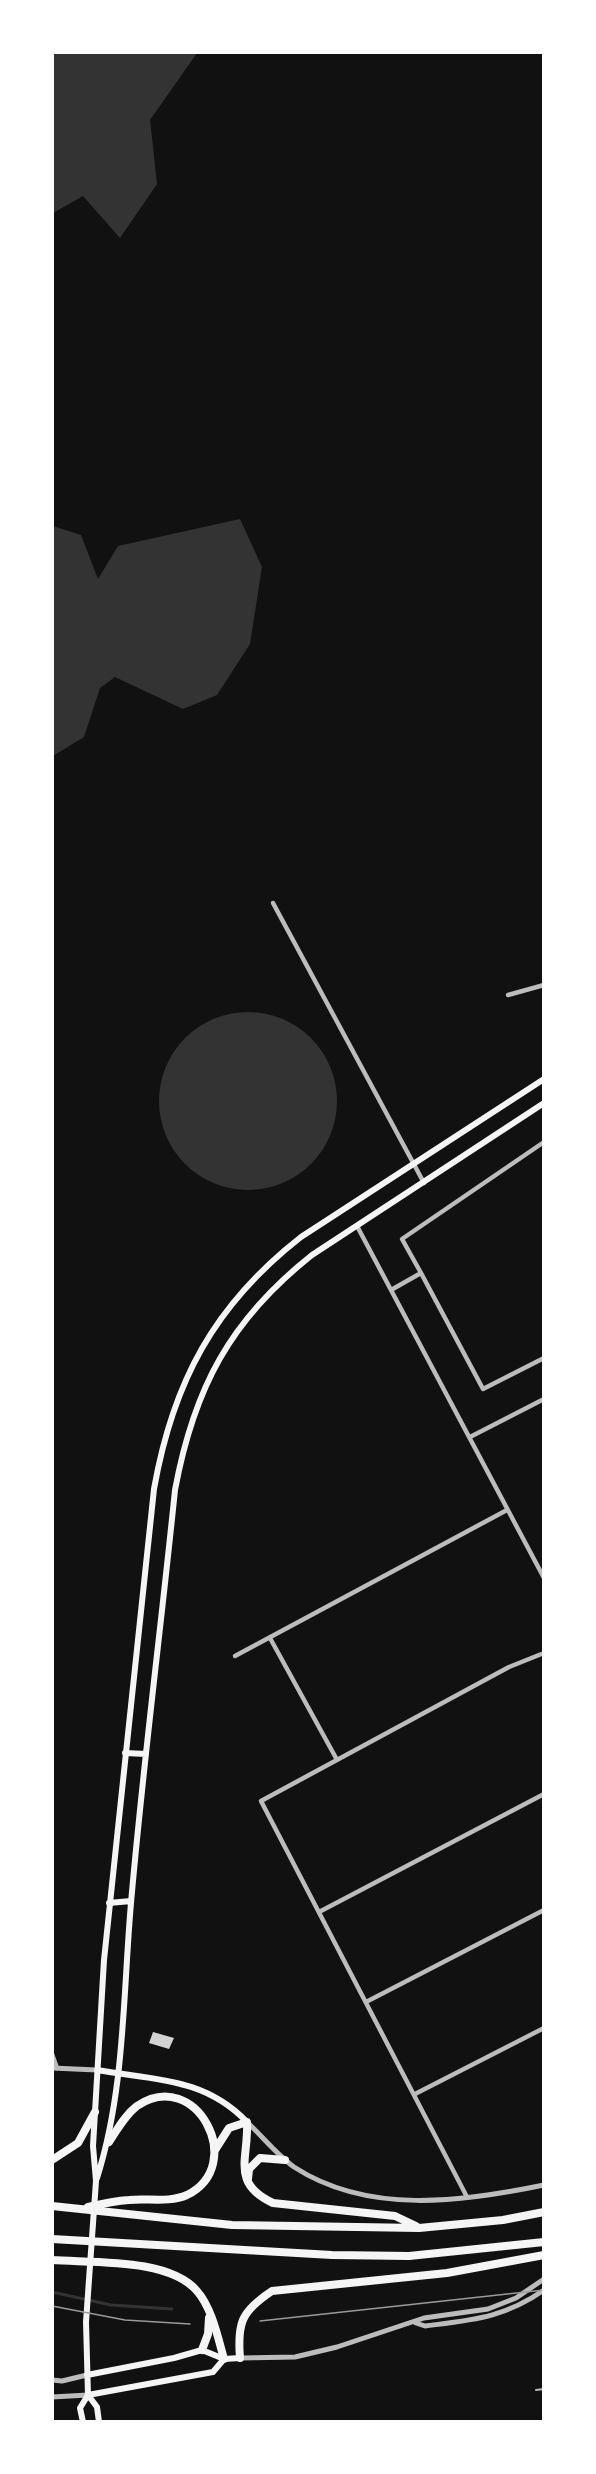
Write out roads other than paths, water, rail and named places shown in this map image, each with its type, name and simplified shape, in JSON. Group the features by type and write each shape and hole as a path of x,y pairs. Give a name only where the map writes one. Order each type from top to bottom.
{"highway":[{"path":"109,2142 137,2106 154,2099 171,2098 186,2102 199,2111 210,2127 215,2150"},
{"path":"52,2160 78,2143 95,2112"},
{"path":"79,2208 128,2200 172,2199 187,2195 206,2178 215,2150 229,2128 247,2122 248,2139 243,2167 248,2183 257,2195 273,2203 395,2216 419,2228"},
{"path":"248,2183 249,2169 260,2158 285,2160"},
{"path":"52,2206 232,2225 419,2228 504,2220 543,2212"},
{"path":"52,2239 332,2255 409,2256 543,2242"},
{"path":"240,2358 238,2341 242,2316 253,2304 272,2291 447,2273 543,2255"},
{"path":"52,2260 146,2267 174,2274 198,2292 209,2315 224,2359"},
{"path":"202,2350 208,2334 209,2315"}],"main road":[{"path":"99,2421 97,2407 88,2395 86,2322 96,2181 93,2146 97,2070 109,1903 154,1489 162,1443 189,1368 234,1298 276,1257 301,1237 414,1166 543,1078"},
{"path":"96,2181 109,2142 117,2073 131,1900 175,1490 183,1450 209,1376 249,1312 312,1254 424,1183 543,1103"},
{"path":"125,1753 146,1754"},
{"path":"109,1903 131,1900"},
{"path":"97,2070 199,2087 222,2101 247,2122"},
{"path":"87,2375 202,2350 224,2359 240,2358"},
{"path":"83,2421 80,2408 88,2395 213,2372 224,2359"}],"street":[{"path":"273,903 424,1183"},
{"path":"508,995 543,985"},
{"path":"543,1142 402,1239 483,1389 543,1358"},
{"path":"357,1226 543,1578"},
{"path":"391,1290 421,1274"},
{"path":"470,1437 543,1399"},
{"path":"235,1656 507,1510"},
{"path":"270,1638 336,1758"},
{"path":"467,2197 261,1801 336,1758 509,1667 543,1653"},
{"path":"319,1912 543,1794"},
{"path":"366,2002 543,1910"},
{"path":"414,2094 543,2028"},
{"path":"52,2054 55,2068 97,2070"},
{"path":"247,2122 285,2160 305,2173 335,2186 380,2198 428,2202 543,2185"},
{"path":"240,2358 278,2359 309,2354 416,2323 424,2318 498,2307 516,2298 543,2279"},
{"path":"416,2323 425,2326 497,2316 522,2304 543,2290"},
{"path":"52,2380 87,2375"},
{"path":"52,2397 88,2395"}],"lane":[{"path":"536,2390 543,2389"}],"waterway":[{"path":"52,2292 111,2305 172,2309"}],"tram line":[{"path":"260,2321 544,2290"},
{"path":"52,2306 125,2320 190,2324"}]}
